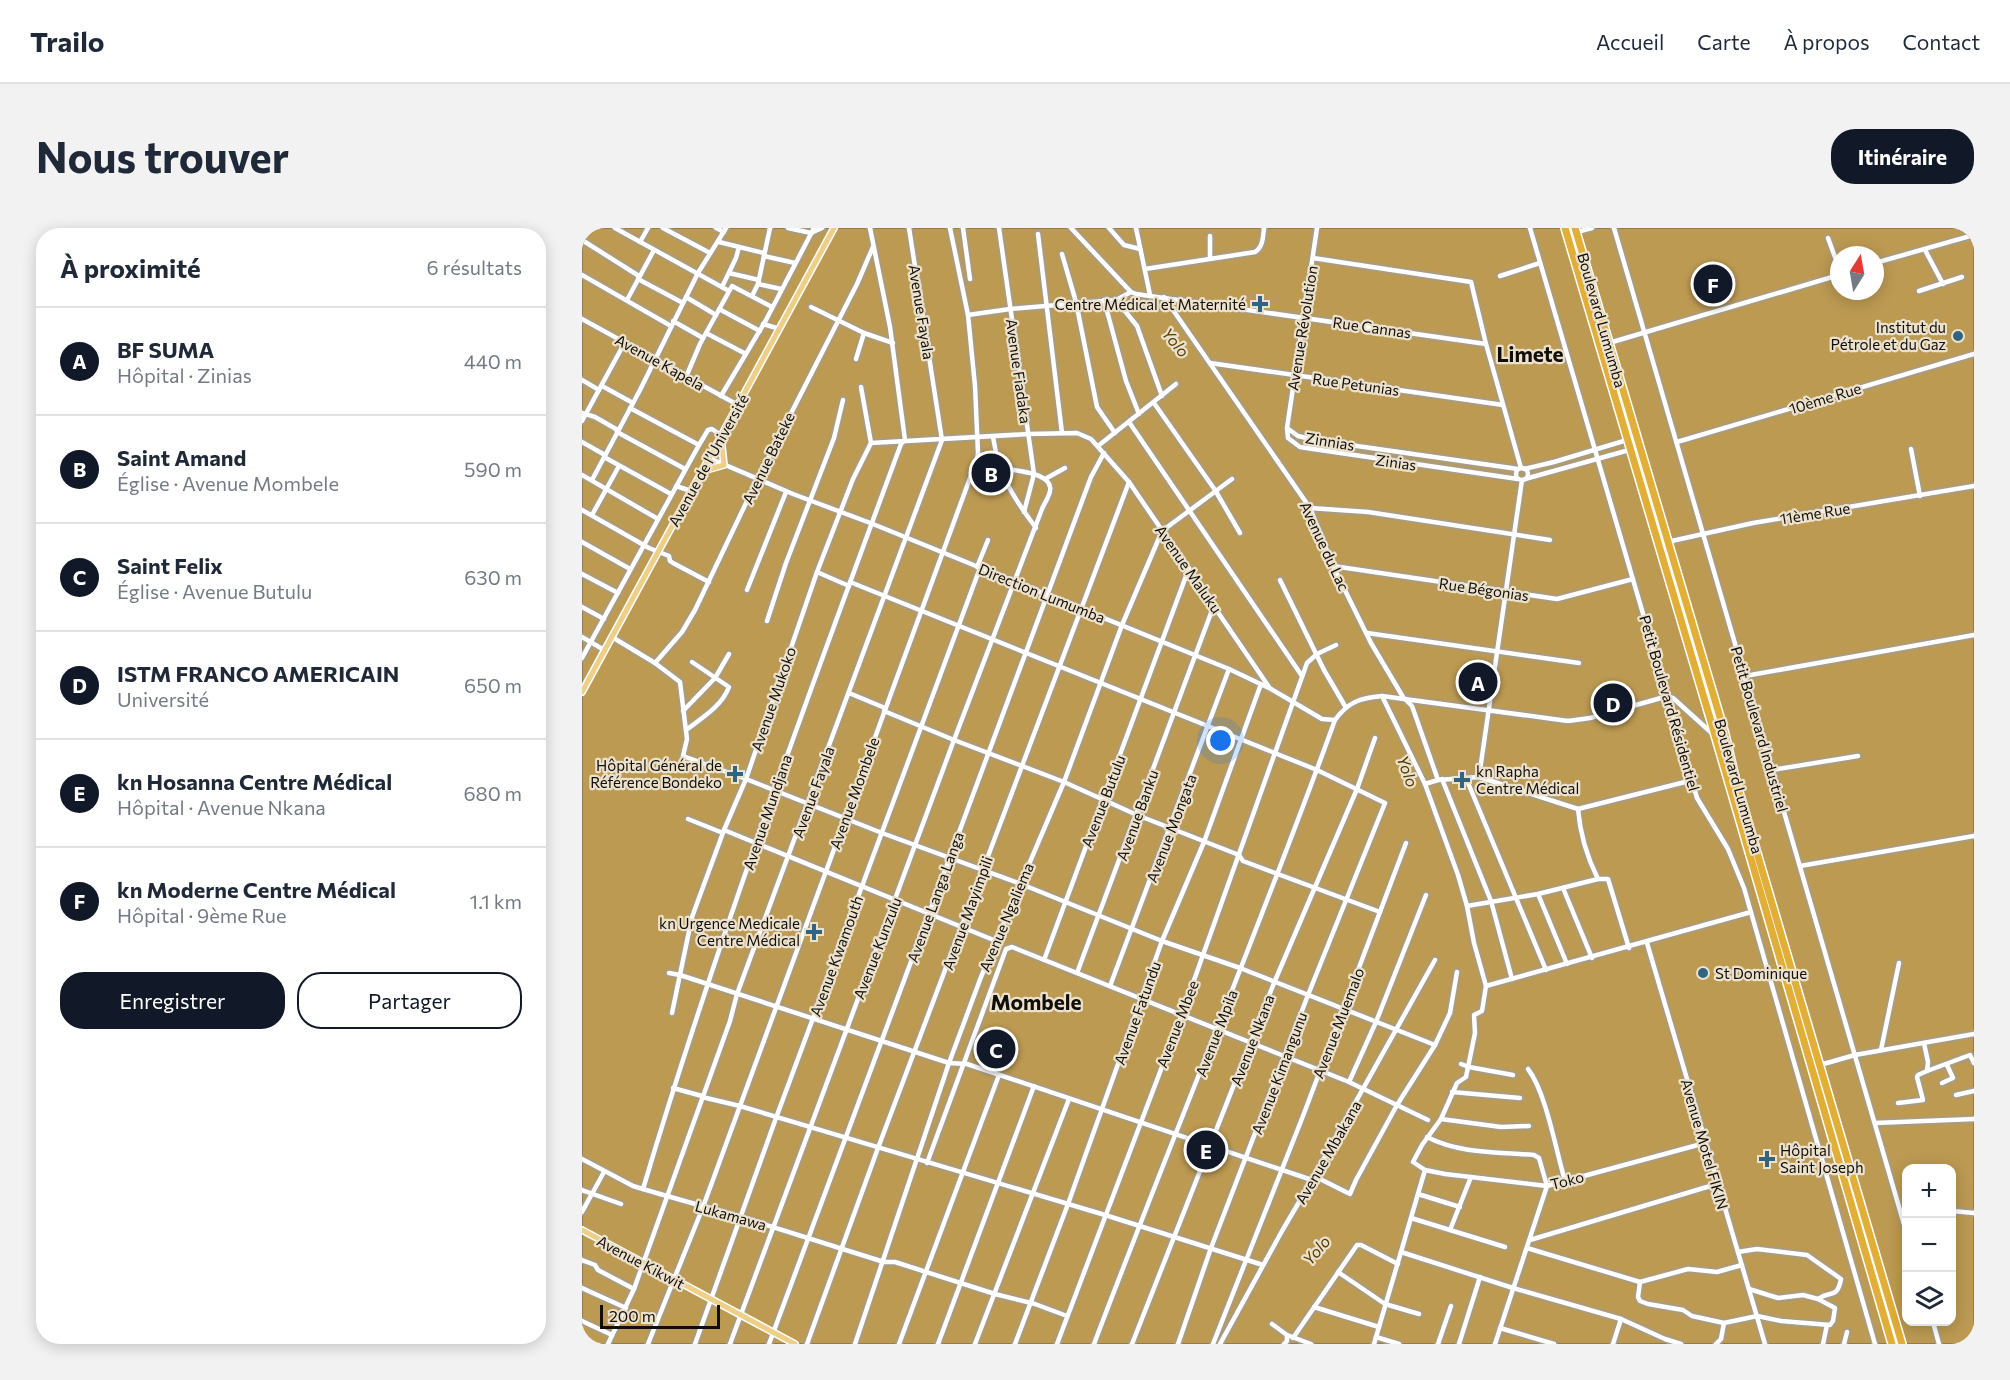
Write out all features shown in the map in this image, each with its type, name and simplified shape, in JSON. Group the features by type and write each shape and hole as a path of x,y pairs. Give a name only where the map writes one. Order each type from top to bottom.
{"highway":[{"name":"Boulevard Lumumba","path":"1565,228 1892,1344"},
{"name":"Boulevard Lumumba","path":"1576,230 1902,1344"}],"main road":[{"name":"Avenue de l’Université","path":"582,692 585,679 612,637 659,552 834,228"},
{"path":"702,471 724,465 721,435"},
{"name":"Avenue Kikwit","path":"582,1230 795,1344"}],"street":[{"path":"615,228 729,291"},
{"path":"640,242 648,228"},
{"path":"663,228 711,254"},
{"path":"592,480 698,273 725,230 716,228"},
{"path":"752,296 758,282 770,228"},
{"path":"788,228 812,230 822,228"},
{"path":"870,228 891,329 888,341 905,440"},
{"name":"Avenue Fayala","path":"608,1344 634,1289 730,1021 737,994 942,440 909,228"},
{"name":"Avenue Mombele","path":"648,1344 703,1207 976,459 975,386 967,310 950,228"},
{"path":"963,228 970,279"},
{"name":"Avenue Fiadaka","path":"999,228 1034,474 1024,512"},
{"path":"967,310 1010,309 1118,299 1128,293 1071,228"},
{"path":"1109,228 1124,245 1140,249"},
{"path":"1136,228 1150,295"},
{"path":"1145,269 1248,254 1260,250 1264,228"},
{"name":"Avenue Révolution","path":"1287,428 1317,228"},
{"name":"Petit Boulevard Résidentiel","path":"1530,228 1697,798 1728,849 1740,876 1875,1344"},
{"path":"1576,230 1592,228"},
{"name":"Petit Boulevard Industriel","path":"1614,228 1902,1218"},
{"path":"721,396 764,324 812,230"},
{"path":"1038,234 1062,433"},
{"path":"1884,261 1974,235"},
{"path":"1210,236 1210,259"},
{"path":"1828,238 1831,246"},
{"path":"582,240 683,303"},
{"path":"719,242 795,263"},
{"path":"722,287 739,247"},
{"name":"Avenue Bateke","path":"655,663 687,624 710,582 757,480 873,247"},
{"path":"627,300 654,250"},
{"path":"1925,250 1944,284"},
{"path":"1062,254 1076,303 1097,407 1115,433"},
{"path":"1313,258 1471,282 1521,469 1528,474 1522,480 1479,777"},
{"path":"1500,276 1540,263"},
{"path":"729,273 781,289"},
{"path":"582,274 627,300 628,303 672,324 705,335 746,354"},
{"path":"1919,291 1962,277"},
{"path":"1609,343 1830,278"},
{"path":"686,377 732,285 772,307"},
{"name":"Rue Cannas","path":"1128,293 1486,344"},
{"path":"686,297 760,331"},
{"name":"Avenue du Lac","path":"1164,297 1310,508 1333,566 1367,633 1403,697 1412,706 1440,780 1491,901 1512,979"},
{"path":"1118,299 1137,326 1162,396"},
{"path":"1104,300 1126,381 1139,414"},
{"path":"811,307 864,333 888,341"},
{"path":"582,329 584,320"},
{"name":"Avenue Kapela","path":"584,320 738,405"},
{"path":"764,324 780,329"},
{"path":"856,360 864,333"},
{"path":"582,421 584,413 625,342"},
{"name":"10ème Rue","path":"1677,442 1974,354"},
{"name":"Rue Petunias","path":"1209,363 1503,405"},
{"path":"582,380 632,405 699,445"},
{"path":"861,387 870,443 1062,433 1084,435 1098,446 1176,384"},
{"path":"767,621 809,500 834,438 843,400"},
{"path":"1154,403 1215,490 1240,533"},
{"path":"584,413 685,469"},
{"path":"1129,422 1302,676"},
{"name":"Zinnias","path":"1287,428 1298,436 1315,440 1521,469"},
{"name":"Zinias","path":"1287,428 1288,438 1293,443 1313,449 1522,480"},
{"path":"582,658 708,430 712,429 721,435"},
{"path":"993,437 999,468 1007,485 1036,528"},
{"path":"1522,480 1516,474 1521,469 1637,438"},
{"name":"Avenue Mundjana","path":"643,1189 707,984 774,790 901,444 905,440"},
{"path":"1313,449 1315,440"},
{"path":"582,442 619,466 671,494"},
{"name":"Avenue Mukoko","path":"672,1013 692,916 746,779 817,572 870,443"},
{"name":"Avenue Maluku","path":"1098,446 1129,482 1271,689"},
{"path":"1522,480 1640,447"},
{"path":"1911,450 1920,496"},
{"name":"Avenue Langa Langa","path":"769,1344 1091,477 1104,453"},
{"path":"1405,464 1407,453"},
{"name":"Direction Lumumba","path":"710,458 757,480 873,524 1229,669 1271,689 1322,719 1335,720"},
{"path":"592,515 619,466"},
{"path":"999,468 1034,474 1045,479 1065,468"},
{"path":"582,475 658,519"},
{"name":"Avenue Kunzulu","path":"741,1316 915,844 1050,491 1045,479"},
{"path":"1162,531 1232,479"},
{"name":"Avenue Mayimpili","path":"807,1344 878,1148 1129,482"},
{"path":"676,486 691,491"},
{"name":"11ème Rue","path":"1658,544 1703,532 1974,486"},
{"path":"747,590 789,493"},
{"path":"1310,508 1368,512 1551,540"},
{"path":"582,510 669,556 673,563 710,582"},
{"name":"Avenue Ngaliema","path":"855,1344 949,1063 996,941 1064,782 1122,625 1162,531"},
{"name":"Avenue Kwamouth","path":"695,1344 988,540"},
{"path":"582,542 630,569"},
{"name":"Rue Bégonias","path":"1333,566 1506,593 1563,599 1633,579"},
{"name":"Avenue Butulu","path":"1044,960 1189,568"},
{"path":"817,572 885,595 1317,770 1357,789"},
{"path":"582,574 618,594"},
{"path":"1280,580 1345,706"},
{"name":"Avenue Banku","path":"1077,973 1214,605"},
{"path":"582,607 604,619"},
{"path":"1367,633 1579,663"},
{"path":"1745,676 1974,635"},
{"path":"582,637 604,650"},
{"path":"612,637 655,663 680,682 687,743 683,756 1021,884 1162,941 1240,968 1435,1045"},
{"path":"1317,654 1336,645"},
{"path":"683,711 715,678 729,654"},
{"name":"Avenue Mbee","path":"1057,1344 1182,1014 1302,676 1307,663 1317,654"},
{"path":"686,730 714,708 729,687 692,662"},
{"name":"Avenue Mongata","path":"1110,986 1209,728 1229,669"},
{"name":"Avenue Fatundu","path":"1015,1344 1068,1204 1162,941 1204,842 1261,684"},
{"path":"849,693 920,727 1064,782 1170,829 1239,855 1241,860 1380,912"},
{"path":"1335,720 1345,706 1364,698 1382,696 1403,697 1556,720 1579,720 1668,696 1715,736"},
{"path":"1374,1344 1425,1170 1413,1162 1427,1137 1441,1119 1456,1083 1466,1077 1475,1036 1474,1015 1482,1011 1486,986 1467,906 1425,784 1382,696"},
{"name":"Avenue Mpila","path":"1094,1344 1240,968 1279,875 1335,720"},
{"name":"Avenue Nkana","path":"1132,1344 1274,983 1357,789 1375,738"},
{"path":"1772,770 1858,756"},
{"path":"1425,784 1440,780 1479,777 1578,809 1693,780"},
{"path":"1466,778 1546,970"},
{"name":"Avenue Kimangunu","path":"1178,1344 1211,1248 1385,803 1357,789"},
{"path":"1578,809 1588,857 1598,879"},
{"path":"688,819 789,856 996,941"},
{"path":"1800,866 1974,836"},
{"name":"Avenue Muemalo","path":"1213,1344 1406,843"},
{"path":"1467,906 1538,894 1598,879 1608,879 1629,948"},
{"path":"1563,888 1592,958"},
{"path":"1538,894 1567,964"},
{"path":"1349,1082 1376,1022 1426,896"},
{"path":"1486,986 1647,943 1750,912"},
{"name":"Avenue Motel FIKIN","path":"1647,943 1765,1344"},
{"path":"927,1163 1006,949 1012,947 1349,1082 1428,1120"},
{"name":"Avenue Mbakana","path":"1220,1344 1436,960"},
{"path":"1881,1050 1899,963"},
{"path":"669,973 847,1028 949,1063 965,1064 1034,1086 1140,1124 1313,1178 1350,1194 1397,1105 1435,1045 1450,1012 1457,972"},
{"path":"1796,1070 1856,1055 1974,1034"},
{"path":"1924,1043 1928,1062 1927,1071"},
{"path":"1898,1103 1921,1101 1918,1075 1970,1055 1974,1063"},
{"path":"1461,1064 1513,1075"},
{"path":"1942,1083 1953,1078 1947,1065"},
{"path":"1528,1069 1535,1078 1540,1092 1565,1181"},
{"path":"899,1344 999,1075"},
{"path":"938,1344 1034,1086"},
{"path":"673,1089 740,1106 1105,1215 1263,1265"},
{"path":"1452,1092 1520,1098"},
{"path":"1956,1095 1974,1092"},
{"path":"975,1344 1069,1099"},
{"path":"1441,1119 1501,1127 1529,1126"},
{"path":"1875,1123 1974,1119"},
{"path":"1427,1137 1443,1145 1460,1149 1537,1156 1547,1186 1495,1344"},
{"name":"Toko","path":"1425,1170 1547,1186 1706,1143"},
{"name":"Lukamawa","path":"582,1159 604,1172 643,1189 884,1262 896,1262 1067,1316"},
{"path":"582,1212 604,1172"},
{"path":"1450,1230 1471,1177"},
{"path":"1530,1240 1717,1184"},
{"path":"582,1190 621,1204"},
{"path":"1418,1194 1460,1207"},
{"path":"1956,1210 1974,1212"},
{"path":"1411,1218 1505,1246"},
{"path":"1293,1338 1359,1245 1398,1264"},
{"path":"1527,1248 1640,1282 1688,1269 1717,1272 1742,1265"},
{"path":"1738,1252 1756,1249 1812,1257 1828,1272 1841,1279 1838,1291 1818,1299"},
{"path":"1401,1252 1513,1288 1621,1319 1681,1344"},
{"path":"582,1260 595,1265 598,1270 634,1289"},
{"path":"1338,1272 1385,1304 1419,1314"},
{"path":"1458,1344 1480,1277"},
{"path":"1640,1282 1638,1297 1640,1301 1683,1310 1692,1316 1724,1323 1757,1316 1781,1321 1827,1325 1833,1321 1835,1308 1818,1299 1803,1295 1778,1298 1749,1289"},
{"path":"582,1288 626,1308"},
{"path":"1438,1344 1451,1306"},
{"path":"1314,1307 1379,1327"},
{"path":"730,1344 741,1316"},
{"path":"1613,1344 1621,1319"},
{"path":"582,1321 612,1335"},
{"path":"1716,1344 1721,1339 1724,1323"},
{"path":"1272,1324 1287,1335 1311,1344"},
{"path":"1823,1344 1827,1325"},
{"path":"1934,1326 1940,1344"},
{"path":"1500,1328 1538,1342 1554,1344"},
{"path":"1844,1344 1847,1332"},
{"path":"1284,1344 1287,1341 1287,1335"},
{"path":"1376,1337 1399,1344"}],"water":[{"name":"Yolo","path":"582,228 1974,228 1974,1344 582,1344"}],"place":[{"name":"kn Moderne Centre Médical","path":"1713,284"},
{"name":"Centre Médical et Maternité","path":"1260,304"},
{"name":"Institut du Pétrole et du Gaz","path":"1958,336"},
{"name":"Saint Amand","path":"991,473"},
{"name":"BF SUMA","path":"1478,682"},
{"name":"ISTM FRANCO AMERICAIN","path":"1613,703"},
{"name":"Hôpital Général de Référence Bondeko","path":"735,774"},
{"name":"kn Rapha Centre Médical","path":"1462,780"},
{"name":"kn Urgence Medicale Centre Médical","path":"814,932"},
{"name":"St Dominique","path":"1703,973"},
{"name":"Saint Felix","path":"996,1049"},
{"name":"kn Hosanna Centre Médical","path":"1206,1150"},
{"name":"Hôpital Saint Joseph","path":"1767,1159"}],"district":[{"name":"Limete","path":"1530,353"},
{"name":"Mombele","path":"1036,1001"}]}
